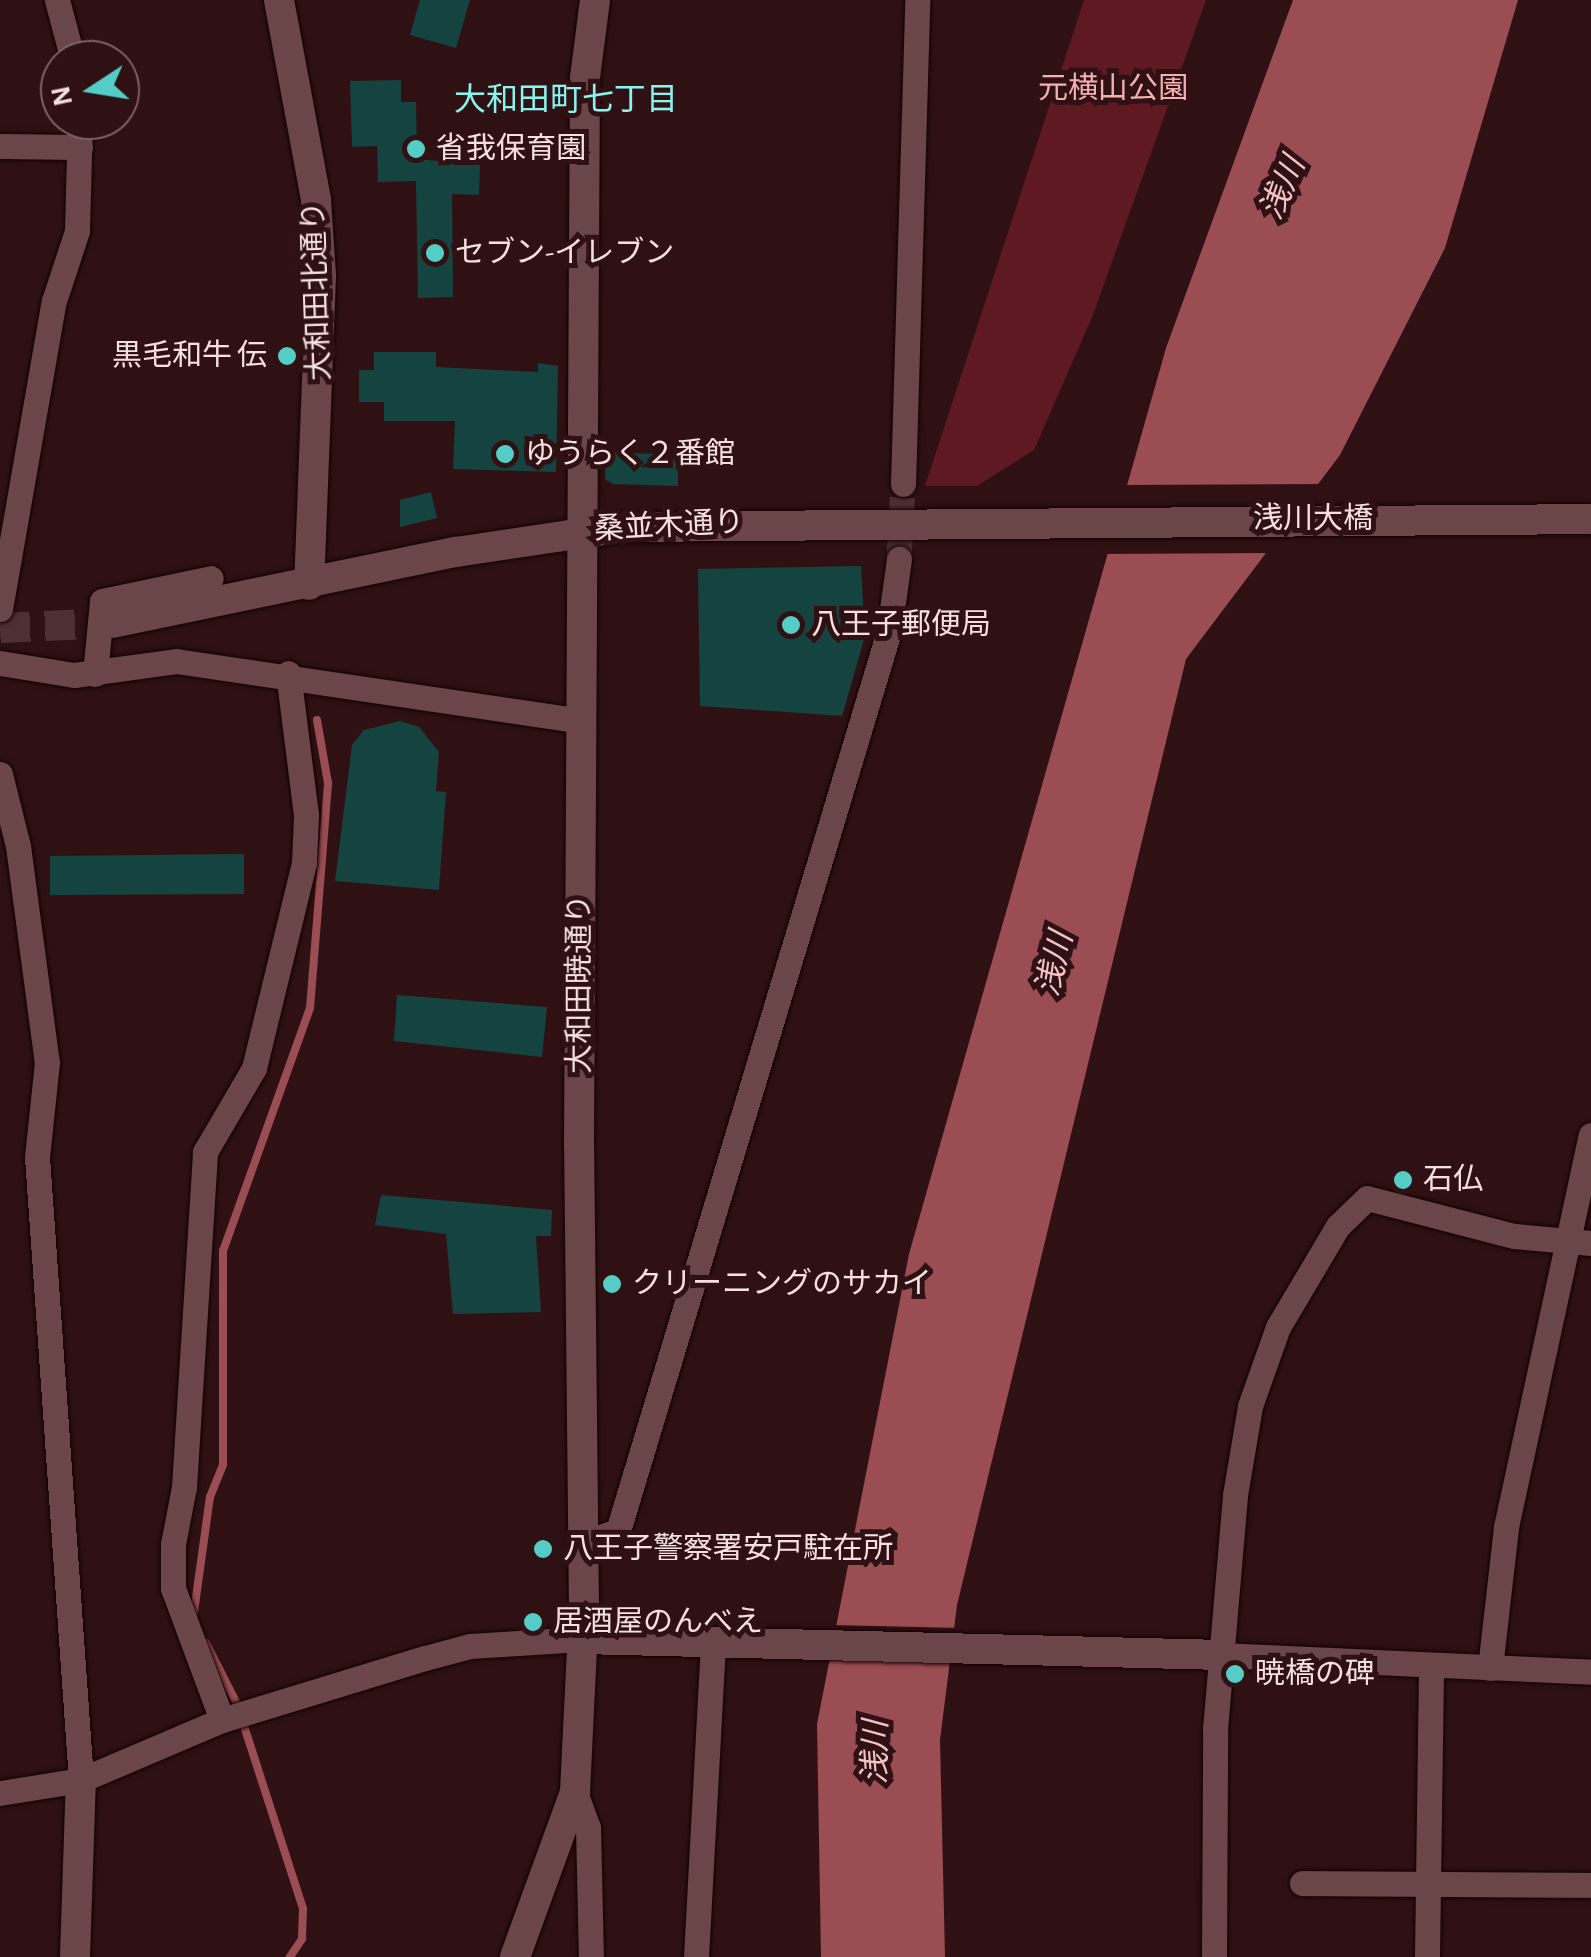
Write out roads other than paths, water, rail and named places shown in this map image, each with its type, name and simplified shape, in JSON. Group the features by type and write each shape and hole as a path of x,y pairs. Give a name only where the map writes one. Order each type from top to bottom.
{"street":[{"path":"56,0 67,40"},
{"name":"大和田北通り","path":"279,0 305,125 320,276 308,585"},
{"name":"大和田暁通り","path":"515,1957 576,1792 584,1543 585,78 594,0"},
{"path":"903,484 917,0"},
{"path":"0,610 54,301 77,231 80,140"},
{"path":"0,146 80,147"},
{"name":"浅川大橋","path":"1034,520 1591,519"},
{"name":"桑並木通り","path":"112,623 584,531 704,522 1034,520"},
{"path":"584,1543 618,1531 889,631 900,559"},
{"path":"95,674 102,602 211,578"},
{"path":"0,663 53,674 95,674 176,661 288,673 450,705 582,721"},
{"path":"222,1720 173,1588 173,1544 184,1487 204,1152 254,1068 304,863 306,814 288,673"},
{"path":"0,774 22,865 48,1062 37,1157 81,1780 75,1957"},
{"path":"1490,1668 1506,1527 1579,1244 1591,1134"},
{"path":"1214,1957 1212,1655 1256,1380 1278,1328 1348,1212 1374,1198 1579,1244"},
{"path":"0,1793 81,1780 222,1720 470,1646 582,1639 1212,1655 1591,1672"},
{"path":"696,1957 723,1643"},
{"path":"1427,1957 1431,1666"},
{"path":"576,1792 588,1827 590,1957"},
{"path":"1302,1883 1591,1884"}],"water":[{"name":"浅川","path":"1293,0 1518,0 1445,248 1340,455 1186,659 957,1605 940,1740 945,1957 821,1957 817,1724 909,1254 1166,348"}],"waterway":[{"path":"194,1612 210,1497 223,1464 223,1251 310,1008 328,783 317,720"},
{"path":"206,1643 236,1702"},
{"path":"245,1729 303,1909 302,1939 290,1957"}],"tunnel":[{"path":"899,559 903,484"},
{"path":"0,628 112,623"}],"place":[{"name":"省我保育園","path":"416,149"},
{"name":"セブン-イレブン","path":"435,253"},
{"name":"黒毛和牛 伝","path":"287,356"},
{"name":"ゆうらく２番館","path":"505,454"},
{"name":"八王子郵便局","path":"791,625"},
{"name":"石仏","path":"1403,1180"},
{"name":"クリーニングのサカイ","path":"612,1284"},
{"name":"八王子警察署安戸駐在所","path":"543,1549"},
{"name":"居酒屋のんべえ","path":"533,1622"},
{"name":"暁橋の碑","path":"1235,1674"}],"district":[{"name":"大和田町七丁目","path":"566,100"}],"park label":[{"name":"元横山公園","path":"1113,89"}]}
